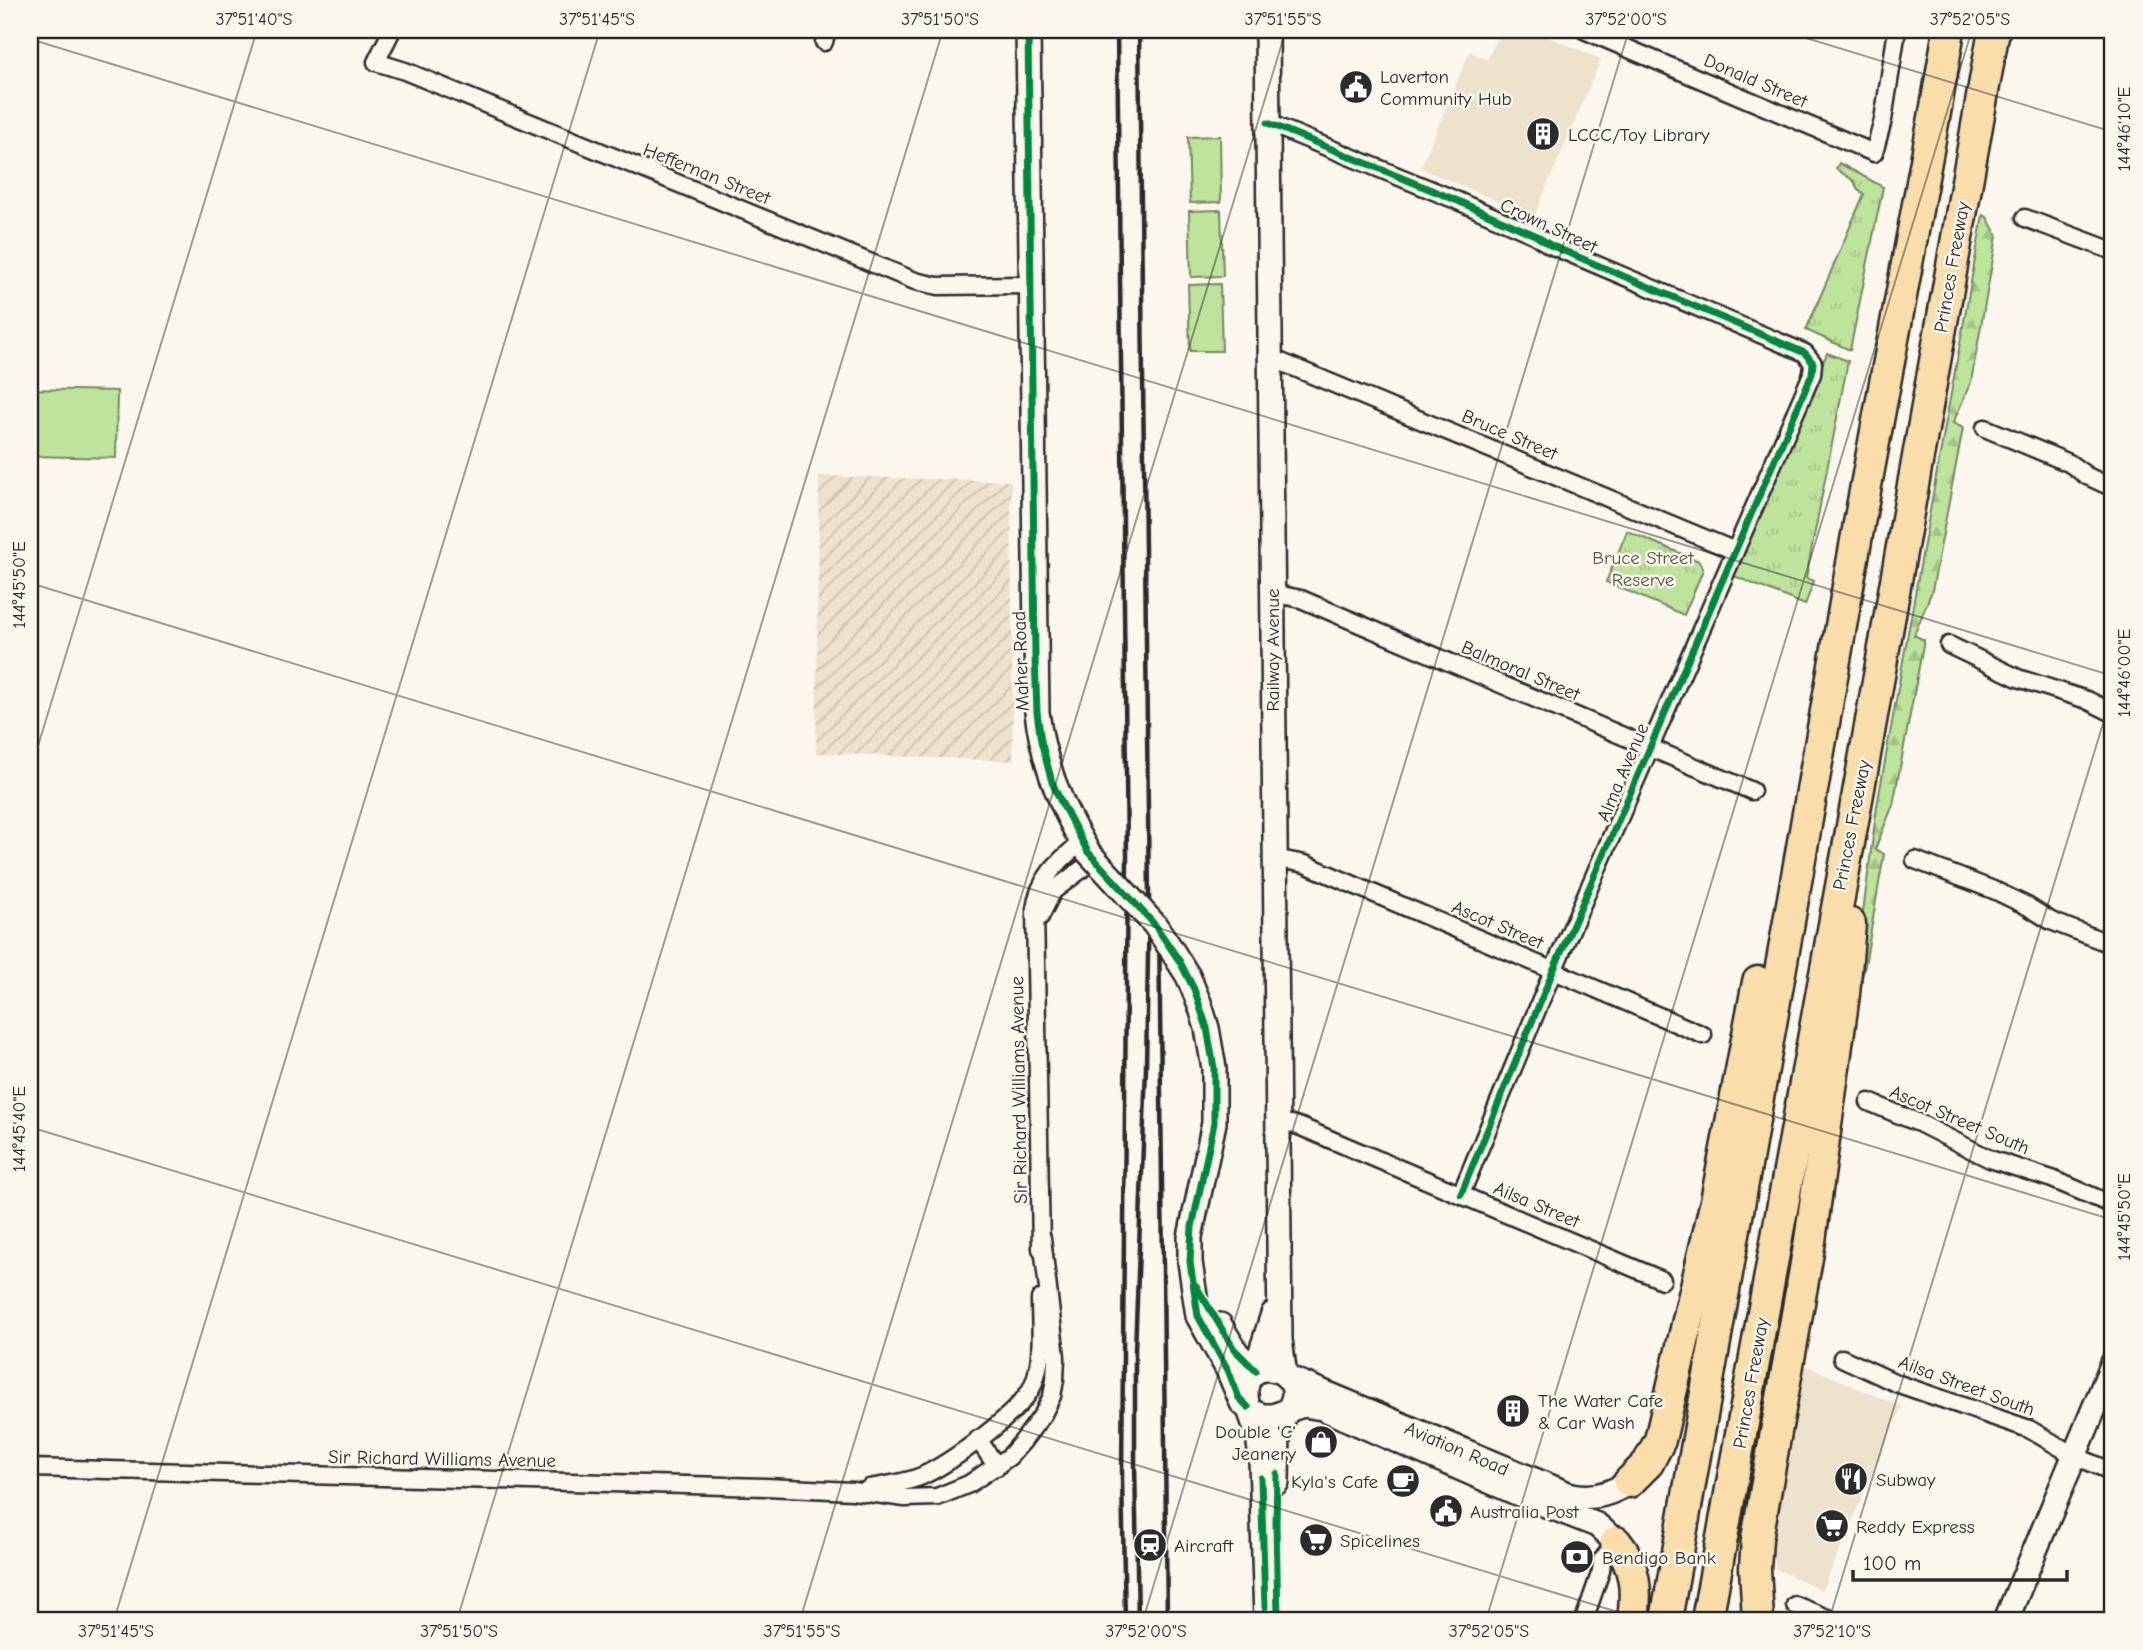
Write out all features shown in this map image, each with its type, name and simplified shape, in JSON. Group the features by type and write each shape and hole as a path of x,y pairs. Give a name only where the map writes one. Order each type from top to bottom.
{"highway":[{"path":"1936,107 1942,30"},
{"path":"1666,1620 1860,518 1949,30"},
{"name":"Princes Freeway","path":"1707,1620 1994,30"},
{"path":"1629,1482 1648,1463 1660,1440 1716,1201 1759,974 1860,518"},
{"path":"1758,1620 1755,1568 1757,1539 1798,1315 1819,1181 1844,993 1863,766"},
{"path":"1616,1542 1629,1561 1635,1580 1633,1620"}],"street":[{"name":"Heffernan Street","path":"392,30 376,62 405,71 915,281 939,286 1031,285"},
{"name":"Maher Road","path":"1028,30 1037,712 1041,741 1052,782 1088,855 1150,919 1188,976 1200,1005 1214,1068 1214,1123 1191,1237 1192,1280 1198,1316 1228,1370 1238,1398 1248,1408"},
{"name":"Railway Avenue","path":"1266,30 1280,1340 1286,1376"},
{"name":"Donald Street","path":"1584,30 1874,153 1883,120 1897,30"},
{"name":"Crown Street","path":"1268,123 1451,198 1535,235 1550,245 1805,353 1813,363"},
{"path":"2025,218 2113,251"},
{"name":"Bruce Street","path":"1269,357 1735,551"},
{"name":"Alma Avenue","path":"1461,1194 1553,971 1812,374 1813,363"},
{"path":"1985,428 2069,463 2087,476 2113,488"},
{"name":"Balmoral Street","path":"1272,593 1301,599 1752,791"},
{"path":"1949,645 2018,678 2087,700 2113,713"},
{"name":"Sir Richard Williams Avenue","path":"1037,940 1041,916 1053,891 1088,855"},
{"name":"Sir Richard Williams Avenue","path":"853,1490 894,1484 922,1476 947,1461 1017,1408 1034,1381 1040,1348 1042,1238 1035,909 1042,883 1054,866 1088,855"},
{"name":"Ascot Street","path":"1274,858 1305,864 1703,1035"},
{"path":"1915,860 1996,891 2051,921 2113,945"},
{"name":"Ascot Street South","path":"1869,1102 1919,1123 1990,1159 2052,1179 2113,1205"},
{"name":"Ailsa Street","path":"1277,1124 1301,1127 1662,1280"},
{"name":"Sir Richard Williams Avenue","path":"30,1468 853,1490 905,1498 937,1497 969,1484 1018,1449 1040,1420 1048,1404 1054,1385 1056,1357 1042,1238"},
{"name":"Railway Avenue","path":"1258,1370 1273,1315 1280,1269"},
{"name":"Maher Road","path":"1192,1280 1234,1349 1258,1370"},
{"name":"Ailsa Street South","path":"1842,1358 1896,1383 2029,1429 2075,1456 2113,1472"},
{"path":"2006,1620 2113,1363"},
{"path":"1266,1620 1261,1460 1258,1435 1246,1395 1247,1383 1258,1370 1270,1368 1286,1376 1294,1393 1293,1401 1279,1427 1277,1442 1278,1620"},
{"name":"Aviation Road","path":"1286,1376 1401,1433 1528,1488 1597,1525 1616,1542"},
{"name":"Aviation Road","path":"1287,1410 1298,1406 1317,1406 1401,1433"},
{"path":"1248,1408 1263,1416 1273,1416 1287,1410"},
{"path":"978,1439 996,1467"},
{"name":"Aviation Road","path":"1528,1488 1586,1497 1609,1493 1629,1482"},
{"path":"1584,1620 1602,1560 1616,1542"},
{"path":"1795,1605 1832,1620"}],"shaded area":[{"path":"1500,30 1532,30 1601,59 1534,217 1420,168 1470,51 1487,60"},
{"path":"819,476 1011,481 1013,761 816,753"},
{"path":"1802,1364 1902,1407 1822,1590 1776,1569 1770,1542"}],"green space":[{"path":"1220,136 1221,202 1190,203 1188,137"},
{"path":"1839,163 1883,187 1850,350 1806,330 1864,194 1858,190 1854,181 1836,169"},
{"path":"1221,210 1223,276 1191,277 1189,211"},
{"path":"1983,215 1987,217 1997,236 1971,382 1953,423 1963,428 1932,591 1914,635 1924,640 1893,805 1875,849 1884,854 1864,971 1854,995 1877,806"},
{"path":"1220,284 1222,351 1190,351 1188,285"},
{"path":"1827,353 1848,361 1806,578 1814,581 1805,605 1734,576"},
{"path":"30,389 117,391 116,458 30,456"},
{"name":"Bruce Street Reserve","path":"1627,531 1699,561 1703,570 1684,615 1606,582"}],"railway":[{"path":"1117,30 1127,856 1122,1478 1125,1620"},
{"path":"1138,1620 1135,1351 1146,1068 1149,900 1139,30"},
{"path":"1159,919 1167,1620"}],"cycle path":[{"path":"1028,30 1035,657 1041,741 1052,782 1088,852 1155,925 1194,989 1207,1028 1214,1068 1214,1123 1192,1227 1190,1262 1198,1316 1228,1370 1239,1398 1248,1407"},
{"path":"1268,123 1451,198 1535,235 1550,245 1805,353 1813,363 1812,374 1553,971 1461,1194"},
{"path":"1196,1286 1234,1349 1256,1371"},
{"path":"1277,1474 1278,1620"},
{"path":"1261,1478 1265,1607"}],"place":[{"name":"Laverton Community Hub","path":"1356,87"},
{"name":"LCCC/Toy Library","path":"1543,134"},
{"name":"The Water Cafe & Car Wash","path":"1513,1411"},
{"name":"Double 'C' Jeanery","path":"1321,1442"},
{"name":"Subway","path":"1851,1479"},
{"name":"Kyla's Cafe","path":"1403,1481"},
{"name":"Australia Post","path":"1446,1511"},
{"name":"Reddy Express","path":"1832,1526"},
{"name":"Spicelines","path":"1316,1540"},
{"name":"Aircraft","path":"1150,1545"},
{"name":"Bendigo Bank","path":"1577,1557"}]}
